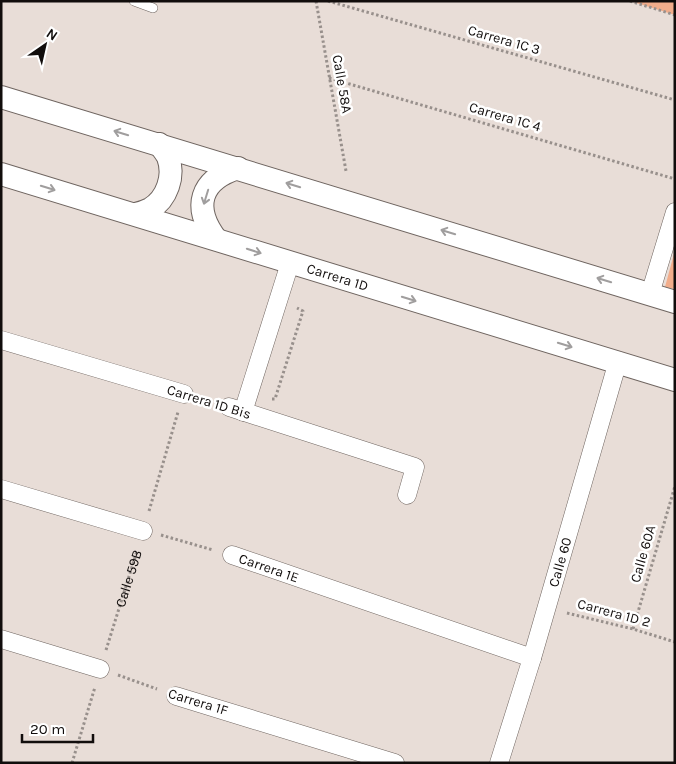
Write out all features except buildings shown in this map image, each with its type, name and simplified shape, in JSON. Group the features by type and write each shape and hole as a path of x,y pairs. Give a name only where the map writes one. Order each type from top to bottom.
{"street":[{"path":"1,97 675,302"},
{"path":"136,214 150,209 162,200 169,187 171,172 168,157 159,144"},
{"path":"216,239 206,226 202,212 204,196 211,183 223,173 238,168"},
{"name":"Carrera 1D","path":"1,174 618,361 675,380"},
{"path":"650,294 675,212"},
{"name":"Carrera 1D Bis","path":"290,263 236,410 414,467 407,495"},
{"name":"Carrera 1D Bis","path":"1,340 184,394"},
{"name":"Calle 60","path":"499,763 547,608 618,361"},
{"path":"1,489 143,531"},
{"name":"Carrera 1E","path":"232,555 532,658"},
{"path":"1,639 100,669"},
{"name":"Carrera 1F","path":"176,696 394,763"}],"lane":[{"path":"134,1 153,8"}],"path":[{"name":"Calle 58A","path":"316,1 346,171"},
{"name":"Carrera 1C 3","path":"328,1 675,100"},
{"path":"630,1 675,15"},
{"name":"Carrera 1C 4","path":"329,78 675,179"},
{"name":"Calle 59B","path":"72,763 184,394"},
{"name":"Calle 60A","path":"633,629 675,486"},
{"name":"Carrera 1E","path":"143,531 232,555"},
{"name":"Carrera 1D 2","path":"547,608 633,629 675,642"},
{"name":"Carrera 1F","path":"100,669 176,696"}],"shaded area":[{"path":"630,1 675,1 675,15"},
{"path":"675,250 675,289 665,287"}]}
